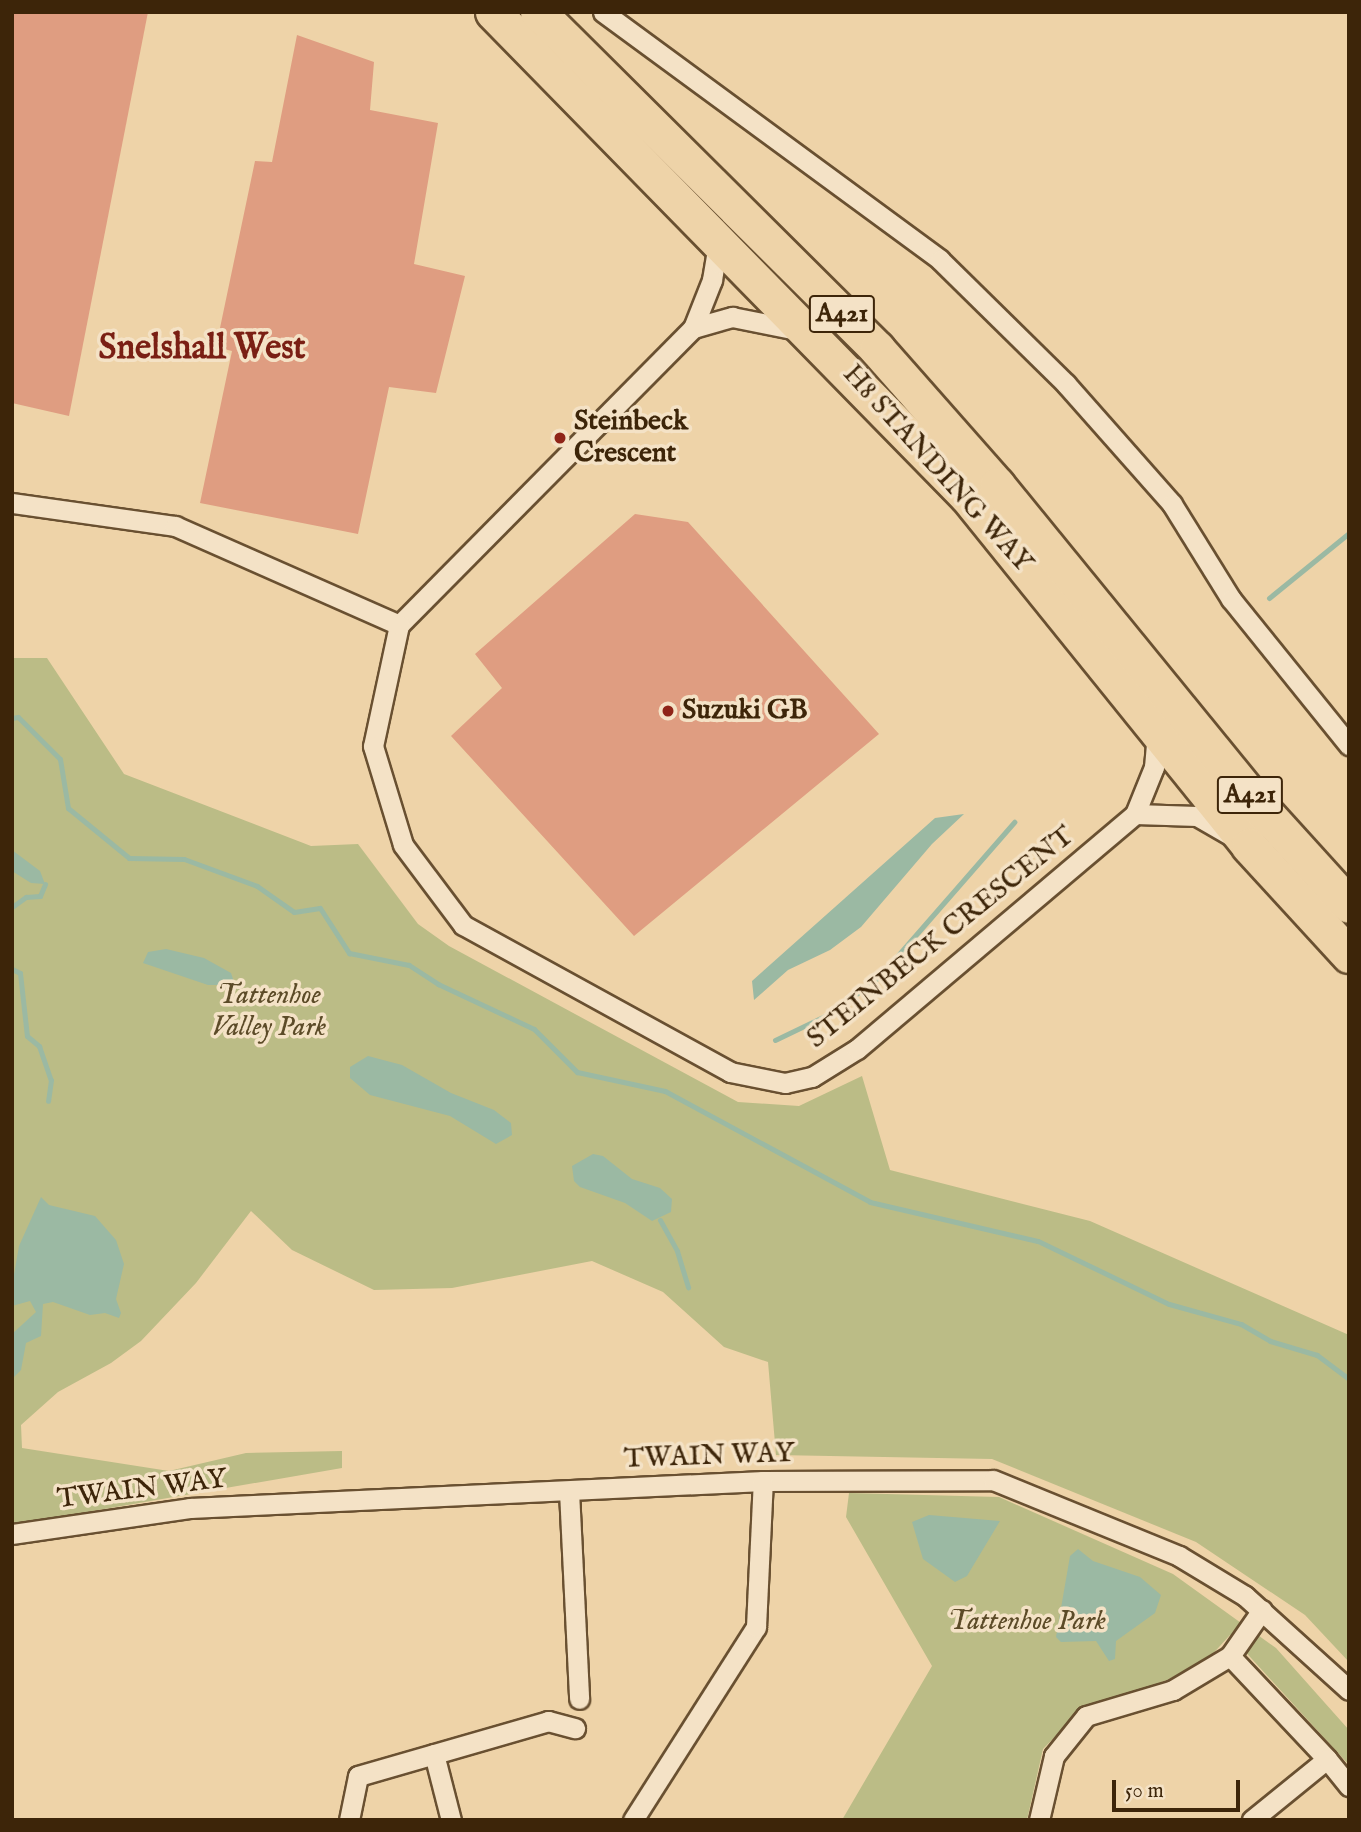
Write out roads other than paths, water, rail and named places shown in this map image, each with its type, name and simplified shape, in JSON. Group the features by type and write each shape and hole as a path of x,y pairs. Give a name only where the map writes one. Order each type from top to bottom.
{"highway":[{"name":"H8 STANDING WAY","path":"493,12 815,336 1109,649 1144,692 1349,905"},
{"name":"H8 STANDING WAY","path":"538,12 877,349 997,485 1109,649"},
{"name":"H8 STANDING WAY","path":"1144,692 1157,735 1249,846 1349,955"}],"street":[{"path":"604,12 940,260 1066,384 1172,504 1231,599 1349,745"},
{"path":"12,503 175,526 399,625 694,328 712,280 719,238"},
{"path":"694,328 732,317 774,323 815,336"},
{"name":"STEINBECK CRESCENT","path":"399,625 373,746 402,845 463,925 730,1072 785,1083 812,1077 846,1056 1072,871 1135,814 1154,767 1157,735"},
{"path":"1135,814 1197,816 1249,846"},
{"name":"TWAIN WAY","path":"12,1534 190,1508 763,1482 993,1480 1179,1556 1262,1610 1349,1690"},
{"path":"633,1820 756,1627 763,1482"},
{"path":"569,1491 579,1699"},
{"path":"1039,1820 1054,1756 1086,1716 1173,1690 1230,1656 1262,1610"},
{"path":"1230,1656 1349,1786"},
{"path":"349,1820 358,1776 548,1721 575,1728"},
{"path":"434,1754 451,1820"},
{"path":"1252,1820 1326,1759"}],"waterway":[{"path":"1269,598 1349,533"},
{"path":"12,718 18,717 60,759 68,808 129,858 184,859 257,886 294,912 320,908 349,953 409,965 438,984 534,1029 577,1072 665,1091 870,1202 1038,1241 1169,1304 1241,1324 1270,1341 1317,1355 1349,1379"},
{"path":"775,1040 831,1013 879,977 1014,822"},
{"path":"12,907 26,897 40,896 45,884"},
{"path":"12,969 20,973 27,1036 39,1046 51,1080 48,1101"},
{"path":"660,1220 677,1251 688,1287"}],"place":[{"name":"Steinbeck Crescent","path":"560,438"},
{"name":"Suzuki GB","path":"668,711"}],"district":[{"name":"Snelshall West","path":"202,349"}],"park label":[{"name":"Tattenhoe Valley Park","path":"269,1012"},
{"name":"Tattenhoe Park","path":"1027,1622"}]}
